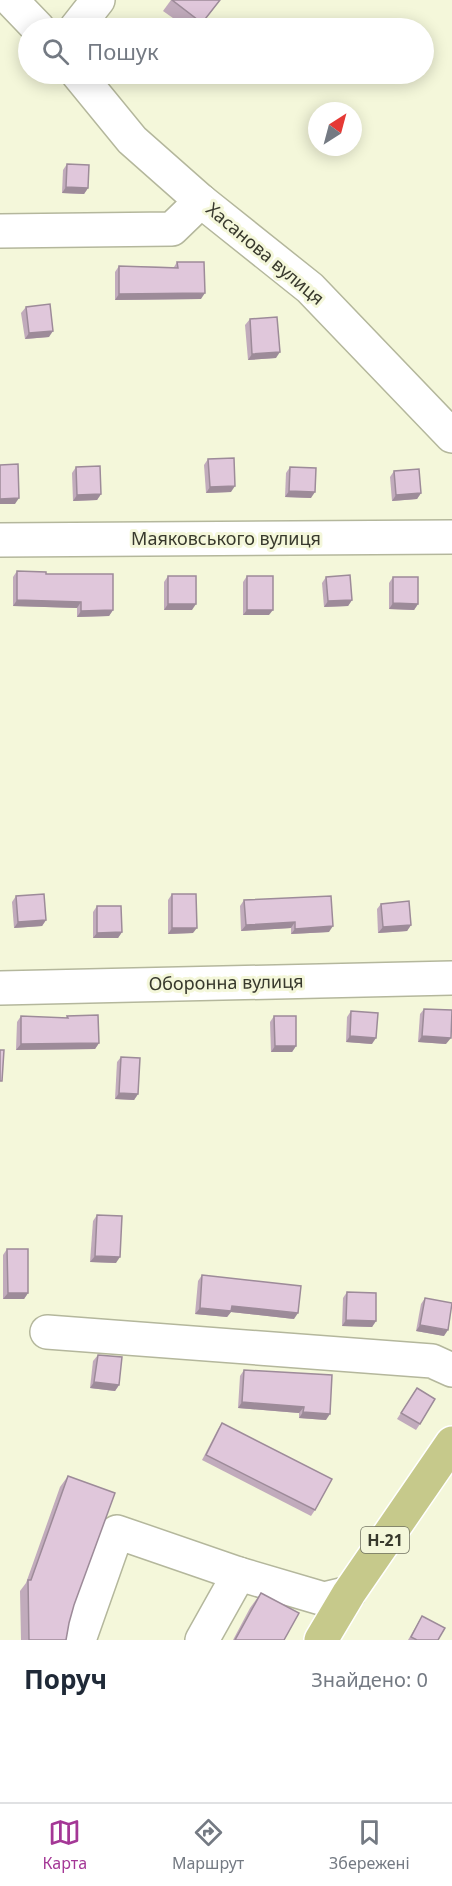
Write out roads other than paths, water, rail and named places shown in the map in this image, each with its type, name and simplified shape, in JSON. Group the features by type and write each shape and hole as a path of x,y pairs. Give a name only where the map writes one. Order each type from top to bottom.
{"main road":[{"name":"Н-21","path":"321,1640 349,1593 452,1443"}],"street":[{"path":"11,0 28,18"},
{"path":"84,18 98,0"},
{"name":"Хасанова вулиця","path":"86,84 132,140 201,201 310,288 452,436"},
{"path":"0,231 172,229 201,201"},
{"name":"Маяковського вулиця","path":"0,540 452,537"},
{"name":"Оборонна вулиця","path":"0,988 452,978"},
{"path":"47,1332 432,1361 452,1370"},
{"path":"79,1640 117,1532 239,1574 324,1599 349,1593"},
{"path":"202,1640 239,1574"}]}
